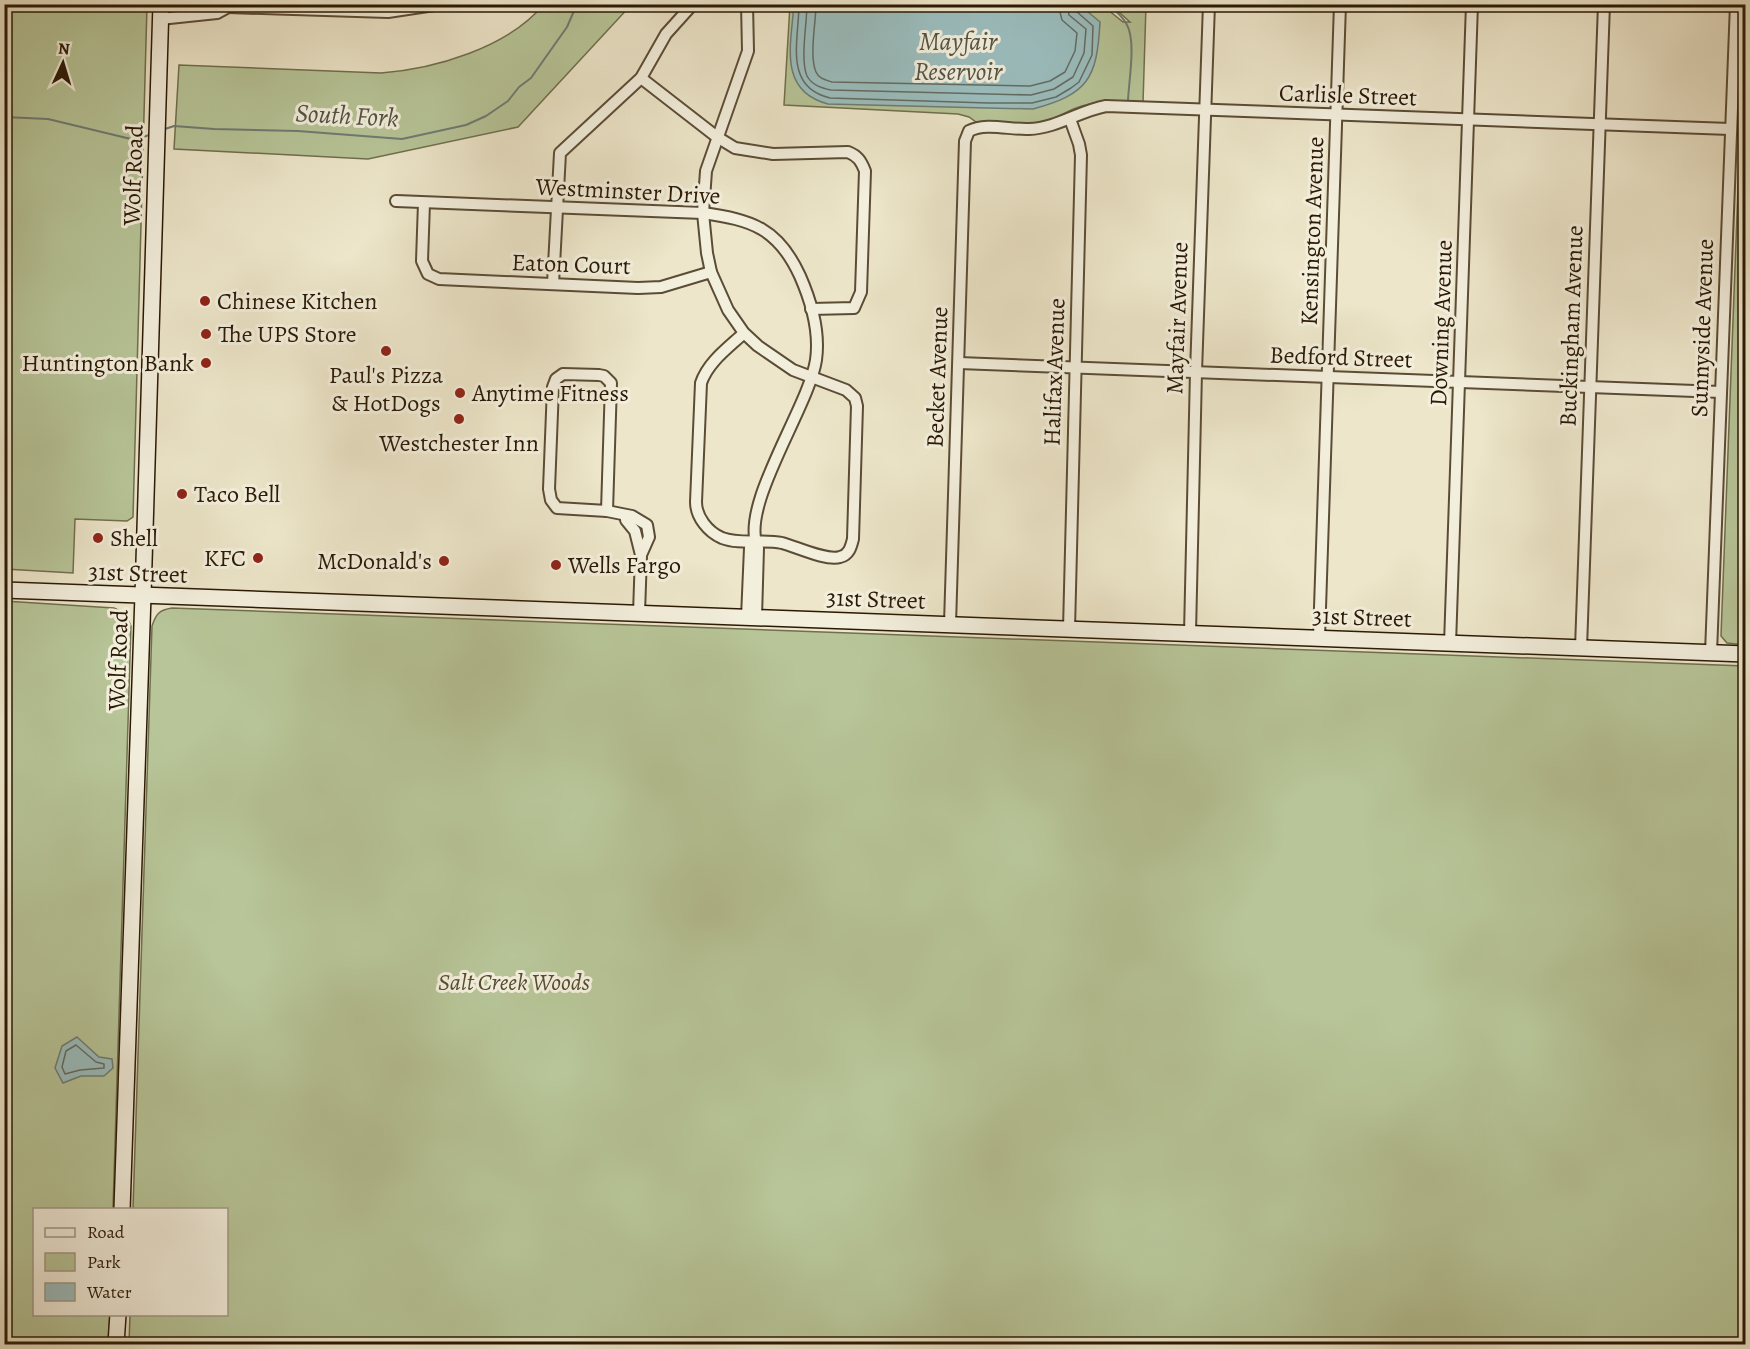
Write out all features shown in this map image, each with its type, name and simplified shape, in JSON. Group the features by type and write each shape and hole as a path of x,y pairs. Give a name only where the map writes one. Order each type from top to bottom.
{"main road":[{"name":"Wolf Road","path":"122,1208 160,12"},
{"name":"31st Street","path":"4,590 1746,654"},
{"path":"116,1344 118,1316"}],"street":[{"path":"160,12 217,13 225,6 364,8 404,11 441,4"},
{"path":"553,284 560,153 641,78 666,34 693,4"},
{"path":"744,333 720,355 703,376 701,383 696,508 702,522 715,534 731,540 782,543 833,558 844,556 851,547 857,406 855,398 846,390 810,378 778,362 744,333 728,309 711,272 707,253 703,213 706,171 748,51 747,4"},
{"name":"Mayfair Avenue","path":"1190,633 1196,372 1209,4"},
{"name":"Kensington Avenue","path":"1319,638 1340,4"},
{"name":"Downing Avenue","path":"1450,644 1472,4"},
{"name":"Buckingham Avenue","path":"1581,648 1604,4"},
{"name":"Sunnyside Avenue","path":"1711,652 1736,4"},
{"path":"641,78 717,137 735,148 773,154 848,152 857,156 861,161 866,171 861,292 854,308 811,309"},
{"name":"Carlisle Street","path":"969,131 980,127 1039,128 1070,119 1086,110 1106,106 1730,129"},
{"name":"Halifax Avenue","path":"1069,629 1081,155 1070,119"},
{"name":"Becket Avenue","path":"950,624 965,141 969,131"},
{"name":"Westminster Drive","path":"396,201 703,213 738,218 764,230 782,246 795,265 811,309 816,341 816,361 796,417 766,483 757,514 754,541 758,548 751,617"},
{"name":"Eaton Court","path":"424,203 422,261 428,274 439,279 638,288 661,287 711,272"},
{"name":"Bedford Street","path":"959,363 1721,392"},
{"path":"607,510 611,383 604,376 599,375 563,374 556,379 553,387 549,489 551,500 558,508 567,510 607,510 641,520 648,528 649,537 641,555 639,613"}],"green space":[{"path":"544,4 631,5 518,127 368,159 174,149 179,65 381,73 402,71 446,61 491,44 511,33"},
{"path":"4,5 147,5 133,517 127,521 75,519 73,573 5,569"},
{"name":"Mayfair Reservoir","path":"790,5 1102,5 1123,22 1130,22 1111,5 1146,5 1143,103 1120,101 1090,104 1042,122 1017,124 976,122 958,114 784,105"},
{"path":"1745,5 1745,645 1727,643 1721,636"},
{"path":"4,601 114,608 125,613 131,626 113,1208 33,1208 33,1316 110,1316 108,1344 5,1344"},
{"name":"Salt Creek Woods","path":"172,608 1745,666 1745,1344 129,1344 130,1316 228,1316 228,1208 133,1208 152,626 155,618 164,610"}],"water":[{"name":"Mayfair Reservoir","path":"794,4 1076,5 1100,22 1099,41 1092,71 1078,90 1052,103 1033,109 828,104 812,98 801,89 794,77 790,50"},
{"path":"77,1037 99,1057 112,1059 113,1068 104,1076 81,1076 63,1083 55,1068 62,1046"}],"waterway":[{"name":"South Fork","path":"165,129 174,126 298,131 402,139 466,125 486,116 508,101 519,87 531,78 567,27 577,4"},
{"path":"1108,4 1123,19 1130,32 1132,50 1128,100"},
{"name":"South Fork","path":"4,117 48,119 135,140 149,135"}],"place":[{"name":"Chinese Kitchen","path":"205,301"},
{"name":"The UPS Store","path":"206,334"},
{"name":"Paul's Pizza & HotDogs","path":"386,351"},
{"name":"Huntington Bank","path":"206,363"},
{"name":"Anytime Fitness","path":"460,393"},
{"name":"Westchester Inn","path":"459,419"},
{"name":"Taco Bell","path":"182,494"},
{"name":"Shell","path":"98,538"},
{"name":"KFC","path":"258,558"},
{"name":"McDonald's","path":"444,561"},
{"name":"Wells Fargo","path":"556,565"}]}
